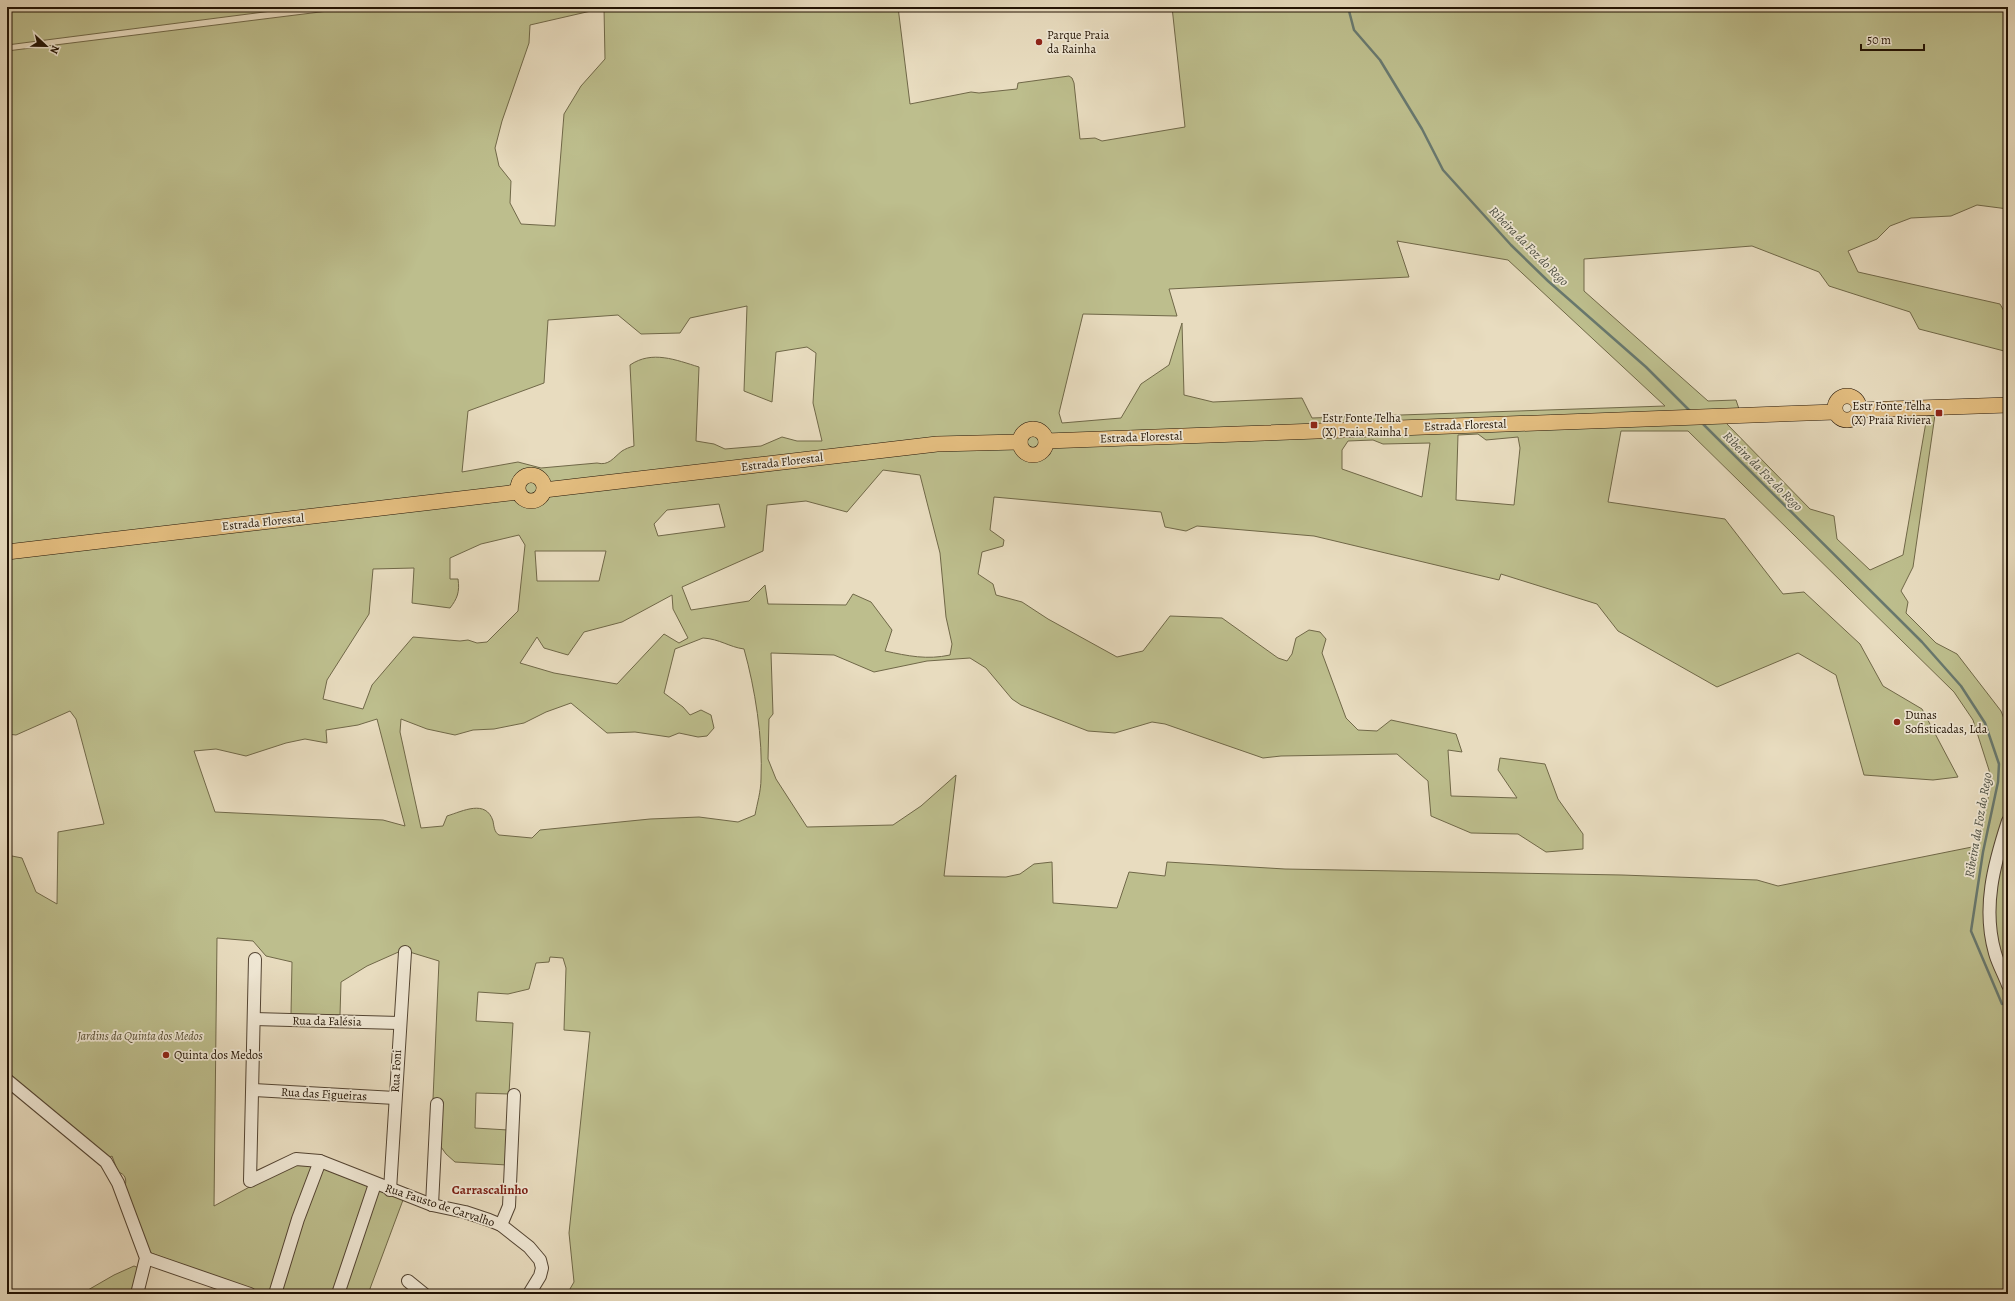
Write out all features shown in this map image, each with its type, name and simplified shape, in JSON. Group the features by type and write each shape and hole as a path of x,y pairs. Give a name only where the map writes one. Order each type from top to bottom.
{"main road":[{"name":"Estrada Florestal","path":"7,552 518,492 523,499 531,502 542,496 544,490 938,444 1020,442 1022,434 1028,429 1036,429 1044,435 1046,441 1835,412 1842,420 1850,420 1856,417 1859,410 2008,405"}],"street":[{"path":"2008,821 1993,872 1989,901 1990,926 1995,954 2008,985"},
{"name":"Rua Foni","path":"390,1190 399,1023 405,952"},
{"path":"253,1090 255,959"},
{"name":"Rua da Falésia","path":"254,1020 399,1023"},
{"path":"7,1080 106,1162 118,1183 146,1258 137,1294"},
{"name":"Rua das Figueiras","path":"253,1090 395,1098"},
{"name":"Rua Fausto de Carvalho","path":"253,1090 250,1181 296,1159 320,1161 374,1184 432,1205 476,1215 501,1225 529,1247 540,1260 542,1268 540,1276 529,1294"},
{"path":"501,1225 509,1206 514,1095"},
{"path":"432,1205 437,1104"},
{"path":"275,1294 298,1219 320,1161"},
{"path":"338,1294 374,1184"},
{"path":"146,1258 250,1294"},
{"path":"408,1281 424,1294"}],"green space":[{"path":"7,7 303,7 7,45"},
{"name":"Jardins da Quinta dos Medos","path":"360,7 898,7 910,104 971,92 979,93 1017,89 1018,83 1069,76 1072,78 1074,83 1080,139 1095,138 1102,141 1185,127 1172,7 2008,7 2008,209 1977,205 1951,216 1911,218 1890,226 1877,239 1848,251 1858,272 2000,304 2008,318 2008,352 1919,329 1910,312 1829,286 1819,272 1752,246 1584,259 1584,291 1708,401 1736,400 1741,415 1722,416 1727,424 1810,509 1834,516 1837,539 1870,570 1903,555 1927,416 1935,415 1913,567 1901,591 1908,602 1906,613 1936,643 1957,654 2001,711 2008,729 2008,1294 567,1294 574,1282 569,1233 590,1032 564,1030 566,968 563,958 550,957 549,962 536,963 529,989 508,994 478,992 476,1021 513,1023 509,1094 476,1093 475,1128 508,1130 507,1165 455,1162 446,1154 439,1144 442,1102 433,1099 439,961 403,950 367,966 341,982 340,1015 291,1014 292,962 266,956 253,941 217,938 214,1206 285,1168 306,1162 403,1200 368,1294 260,1294 151,1253 146,1245 125,1186 125,1177 118,1172 112,1156 107,1159 7,1075 7,855 22,858 36,892 57,904 58,832 104,824 76,719 70,711 16,735 7,734 7,51","holes":["604,8 605,59 581,86 564,114 555,226 521,224 510,203 511,181 499,166 495,148 502,121 529,43 530,25","1397,241 1508,260 1665,406 1312,418 1302,398 1213,402 1184,395 1182,323 1169,365 1141,384 1121,418 1062,423 1059,413 1083,314 1177,316 1169,289 1409,277","747,306 744,391 772,402 776,352 807,347 816,353 813,403 822,441 797,441 782,437 761,446 725,449 714,444 696,441 699,367 673,359 655,357 638,360 630,365 634,446 622,451 611,461 601,464 597,463 541,468 518,462 462,472 468,411 544,383 548,320 618,315 641,334 680,333 690,318","1621,431 1688,431 1954,692 1973,720 1989,770 1991,785 1977,846 1778,886 1757,880 1622,875 1285,869 1167,862 1165,876 1129,872 1117,908 1053,903 1052,862 1034,864 1020,874 1006,877 944,876 956,775 921,806 893,825 807,827 776,779 768,759 769,719 773,714 771,653 834,655 874,672 927,661 970,658 986,668 1012,699 1021,705 1088,731 1115,733 1152,722 1165,724 1263,758 1281,756 1397,754 1428,781 1431,816 1471,833 1518,834 1546,852 1583,849 1583,834 1558,799 1545,764 1500,758 1498,770 1517,798 1451,796 1448,750 1462,752 1456,734 1391,720 1377,731 1358,730 1346,718 1322,653 1326,639 1320,632 1309,630 1296,638 1292,654 1287,661 1278,658 1222,618 1170,616 1143,651 1117,657 1048,619 1022,602 996,595 993,584 978,574 982,552 1003,546 1004,540 990,530 994,497 1161,512 1165,527 1186,531 1197,526 1314,536 1499,580 1501,574 1597,604 1618,631 1717,687 1798,653 1836,675 1864,775 1933,780 1958,777 1922,709 1883,686 1860,644 1804,592 1783,594 1725,519 1608,502","1478,434 1486,440 1518,437 1520,448 1514,505 1456,500 1458,435","1373,440 1383,444 1430,443 1422,497 1342,469 1342,450 1348,441","883,470 920,475 940,553 946,617 952,644 950,655 925,657 910,656 885,651 892,630 871,602 853,594 846,605 768,604 765,585 749,601 691,610 682,587 763,551 767,505 806,501 847,512","719,504 725,527 658,536 654,524 667,510","519,535 525,545 518,611 487,642 477,643 468,640 460,641 413,637 372,685 363,709 323,699 327,680 369,614 373,569 414,568 412,603 450,608 456,598 459,588 458,579 450,579 450,558 481,544","535,551 606,551 599,581 537,581","672,595 673,609 688,638 679,643 664,634 617,684 554,673 520,663 537,637 544,648 568,655 584,632 622,622","703,638 744,649 755,697 761,747 761,784 755,815 738,822 699,817 650,819 540,830 532,838 497,834 490,814 480,808 473,808 447,816 443,826 421,828 400,732 401,719 427,729 455,735 473,730 494,729 524,723 546,712 571,703 607,733 635,732 669,737 679,733 698,737 707,736 714,728 711,715 701,710 690,715 683,707 664,693 675,649","377,719 405,826 383,820 215,812 194,751 216,749 246,756 286,743 305,739 327,743 326,730 358,725"]},
{"path":"134,1266 139,1268 133,1294 122,1291 118,1294 81,1294 114,1275"}],"waterway":[{"name":"Ribeira da Foz do Rego","path":"1348,7 1354,30 1380,60 1422,129 1443,170 1511,245 1548,281 1646,367 1690,411"},
{"name":"Ribeira da Foz do Rego","path":"1702,423 1922,642 1961,686 1985,723 1999,764 1998,782 1983,852 1971,931 2002,1004"},
{"path":"2002,1294 2008,1283"}],"place":[{"name":"Parque Praia da Rainha","path":"1039,42"},
{"name":"Estr Fonte Telha (X) Praia Riviera","path":"1939,413"},
{"name":"Estr Fonte Telha (X) Praia Rainha I","path":"1314,425"},
{"name":"Dunas Sofisticadas, Lda","path":"1897,722"},
{"name":"Quinta dos Medos","path":"166,1055"}],"district":[{"name":"Carrascalinho","path":"490,1189"}]}
